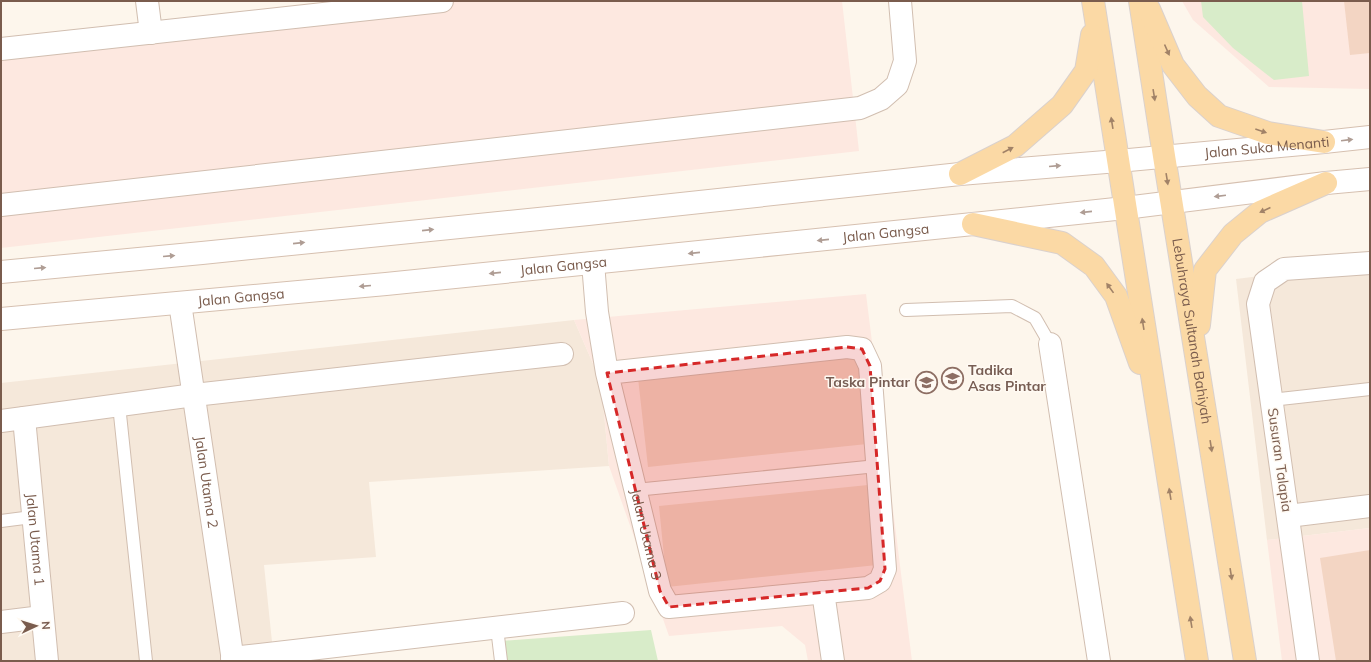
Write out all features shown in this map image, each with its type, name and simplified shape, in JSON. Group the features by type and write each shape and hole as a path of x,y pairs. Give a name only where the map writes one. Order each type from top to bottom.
{"main road":[{"name":"Lebuhraya Sultanah Bahiyah","path":"1140,1 1245,661"},
{"path":"1146,1 1173,65 1197,96 1219,116 1268,133 1324,142"},
{"path":"1094,9 1197,661"},
{"path":"960,174 1015,146 1062,105 1086,71 1094,9"},
{"path":"1195,352 1205,270 1233,234 1260,212 1326,183"},
{"path":"973,224 1062,243 1094,266 1116,296 1138,359 1153,387"}],"street":[{"path":"147,1 151,33"},
{"path":"1,49 151,33 335,6 442,1"},
{"path":"1,205 860,108 881,99 897,85 905,61 900,1"},
{"name":"Jalan Suka Menanti","path":"1118,161 1370,137"},
{"path":"1,272 596,214 960,174 1118,161"},
{"path":"1171,202 1370,179"},
{"name":"Jalan Gangsa","path":"1,319 593,263 1171,202"},
{"name":"Jalan Utama 3","path":"593,263 597,312 607,373 660,591 669,608 868,588 880,581 885,569 877,466"},
{"name":"Susuran Talapia","path":"1308,661 1258,304 1264,282 1284,269 1370,263"},
{"name":"Jalan Utama 2","path":"180,303 232,659"},
{"path":"1050,344 1099,661"},
{"path":"607,373 847,347 862,349 870,366 877,466"},
{"path":"1,421 194,395 562,354"},
{"name":"Jalan Utama 1","path":"24,418 32,517 47,661"},
{"path":"1288,516 1370,506"},
{"path":"824,592 833,661"},
{"path":"232,659 623,613"},
{"path":"1,622 42,616"}],"lane":[{"path":"906,310 1012,306 1035,318 1050,344"},
{"path":"1271,400 1370,389"},
{"path":"119,405 146,661"},
{"path":"635,490 877,466"},
{"path":"1,521 32,517"},
{"path":"497,628 501,661"}],"highlighted area":[{"path":"847,347 862,349 870,366 885,569 880,581 868,588 669,607 660,591 607,373"}],"shaded area":[{"path":"355,1 842,1 859,151 1,248 1,41"},
{"path":"1182,1 1370,1 1370,89 1269,87 1193,20"},
{"path":"1370,262 1370,528 1267,540 1236,279"},
{"path":"866,294 912,661 808,661 805,645 782,626 669,636 609,466 601,382 574,320"},
{"path":"574,320 601,382 609,466 369,482 376,557 264,565 274,661 1,661 1,383"},
{"path":"1370,528 1370,661 1282,661 1267,540"}],"green space":[{"path":"1201,1 1302,1 1309,76 1274,80 1233,48 1203,17"},
{"path":"651,630 658,661 503,661 501,641"}],"building":[{"path":"1344,1 1370,1 1370,53 1350,55"},
{"path":"858,355 867,444 648,467 638,378"},
{"path":"868,485 877,565 667,587 659,506"},
{"path":"1370,550 1370,661 1336,661 1320,558"}],"place":[{"name":"Tadika Asas Pintar","path":"953,378"},
{"name":"Taska Pintar","path":"926,382"}]}
